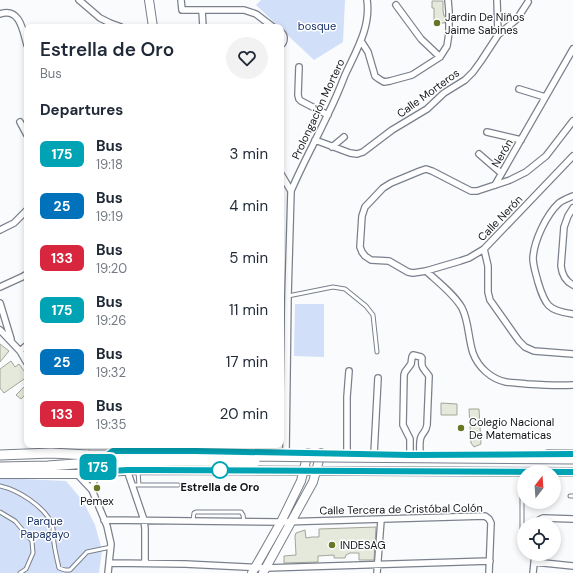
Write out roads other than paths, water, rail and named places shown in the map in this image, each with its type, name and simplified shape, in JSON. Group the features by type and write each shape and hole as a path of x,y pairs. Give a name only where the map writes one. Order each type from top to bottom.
{"main road":[{"path":"0,455 51,453 89,459 573,465"},
{"path":"0,467 48,466 89,459 184,455 573,459"}],"street":[{"path":"79,0 100,18 113,24"},
{"path":"149,0 153,24"},
{"path":"181,0 182,10 244,10 256,14 269,24"},
{"name":"Prolongación Mortero","path":"286,452 291,191 328,115 361,41 367,23 367,0"},
{"path":"361,41 368,52 375,76 379,79 384,82 412,75 440,57 447,46 449,33 448,0"},
{"path":"497,0 498,35"},
{"name":"Calle Morteros","path":"315,140 350,153 357,154 363,152 392,130 427,109 444,93 465,80 473,72 498,35 517,19 528,2"},
{"path":"396,5 421,39 440,57"},
{"path":"202,10 203,24"},
{"path":"0,14 4,12 15,16 19,20 24,35"},
{"name":"Nerón","path":"432,171 471,191 478,191 495,185 573,49"},
{"path":"299,67 299,99 328,115"},
{"path":"519,89 545,97"},
{"path":"495,185 526,172 546,156 573,121"},
{"path":"20,122 24,129"},
{"path":"487,132 521,140"},
{"path":"332,147 344,137"},
{"path":"480,154 501,173"},
{"name":"Calle Nerón","path":"432,171 426,169 420,170 391,183 383,188 365,207 362,216 360,247 365,256 371,260 389,261 408,272 413,273 426,271 469,258 484,249 573,156"},
{"path":"284,179 291,191"},
{"path":"573,196 559,203 548,217 535,247 533,259 536,276 546,304 561,312 573,314"},
{"path":"573,208 564,227 561,272 564,278 573,285"},
{"path":"0,230 14,223 24,213"},
{"path":"484,249 488,266 488,292 490,300 519,341 525,347 534,351 573,354"},
{"path":"426,271 453,296 461,307 466,317 472,351 476,361 482,369 492,377 504,382 549,386 573,385"},
{"path":"0,287 24,276"},
{"path":"0,303 11,342"},
{"path":"0,330 20,351 24,358"},
{"path":"20,351 24,348"},
{"path":"410,455 410,439 403,425 404,375 411,364 412,356 422,358 422,368 429,376 427,425 426,431 420,438 420,455"},
{"path":"347,454 347,397 349,371"},
{"path":"374,454 378,378"},
{"path":"0,451 83,448"},
{"path":"92,490 96,472 102,459 110,448"},
{"path":"112,448 127,470 144,520 145,563"},
{"path":"136,448 271,448 286,452 410,455 573,454"},
{"path":"254,570 281,522 301,481 308,452"},
{"path":"265,571 314,482 321,453"},
{"path":"0,474 77,474 127,470 573,472"},
{"path":"77,474 92,490 104,520 108,526 110,535 110,563 108,573"},
{"name":"Calle Tercera de Cristóbal Colón","path":"104,520 292,522 485,516 489,518 492,523 489,573"},
{"path":"561,519 573,519"},
{"path":"378,573 381,520"},
{"path":"110,563 184,564 265,571 378,564 490,561"},
{"path":"534,573 534,562 573,566"}],"lane":[{"path":"288,296 333,288 345,290 366,306 373,315 377,352"},
{"path":"138,470 139,485"},
{"path":"132,485 178,485"},
{"path":"0,486 7,487 24,495 45,513 52,525 55,553 59,568 70,570 87,552 110,547"},
{"path":"0,512 15,521 32,541 32,553 26,569 20,573"},
{"path":"193,520 194,513 196,512 241,512 244,521"}],"place":[{"name":"Jardin De Niños Jaime Sabines","path":"437,23"},
{"name":"Colegio Nacional De Matematicas","path":"461,428"},
{"name":"Estrella de Oro","path":"220,470"},
{"name":"Pemex","path":"97,488"},
{"name":"INDESAG","path":"332,545"}],"park label":[{"name":"bosque","path":"317,26"},
{"name":"Parque Papagayo","path":"45,527"}]}
